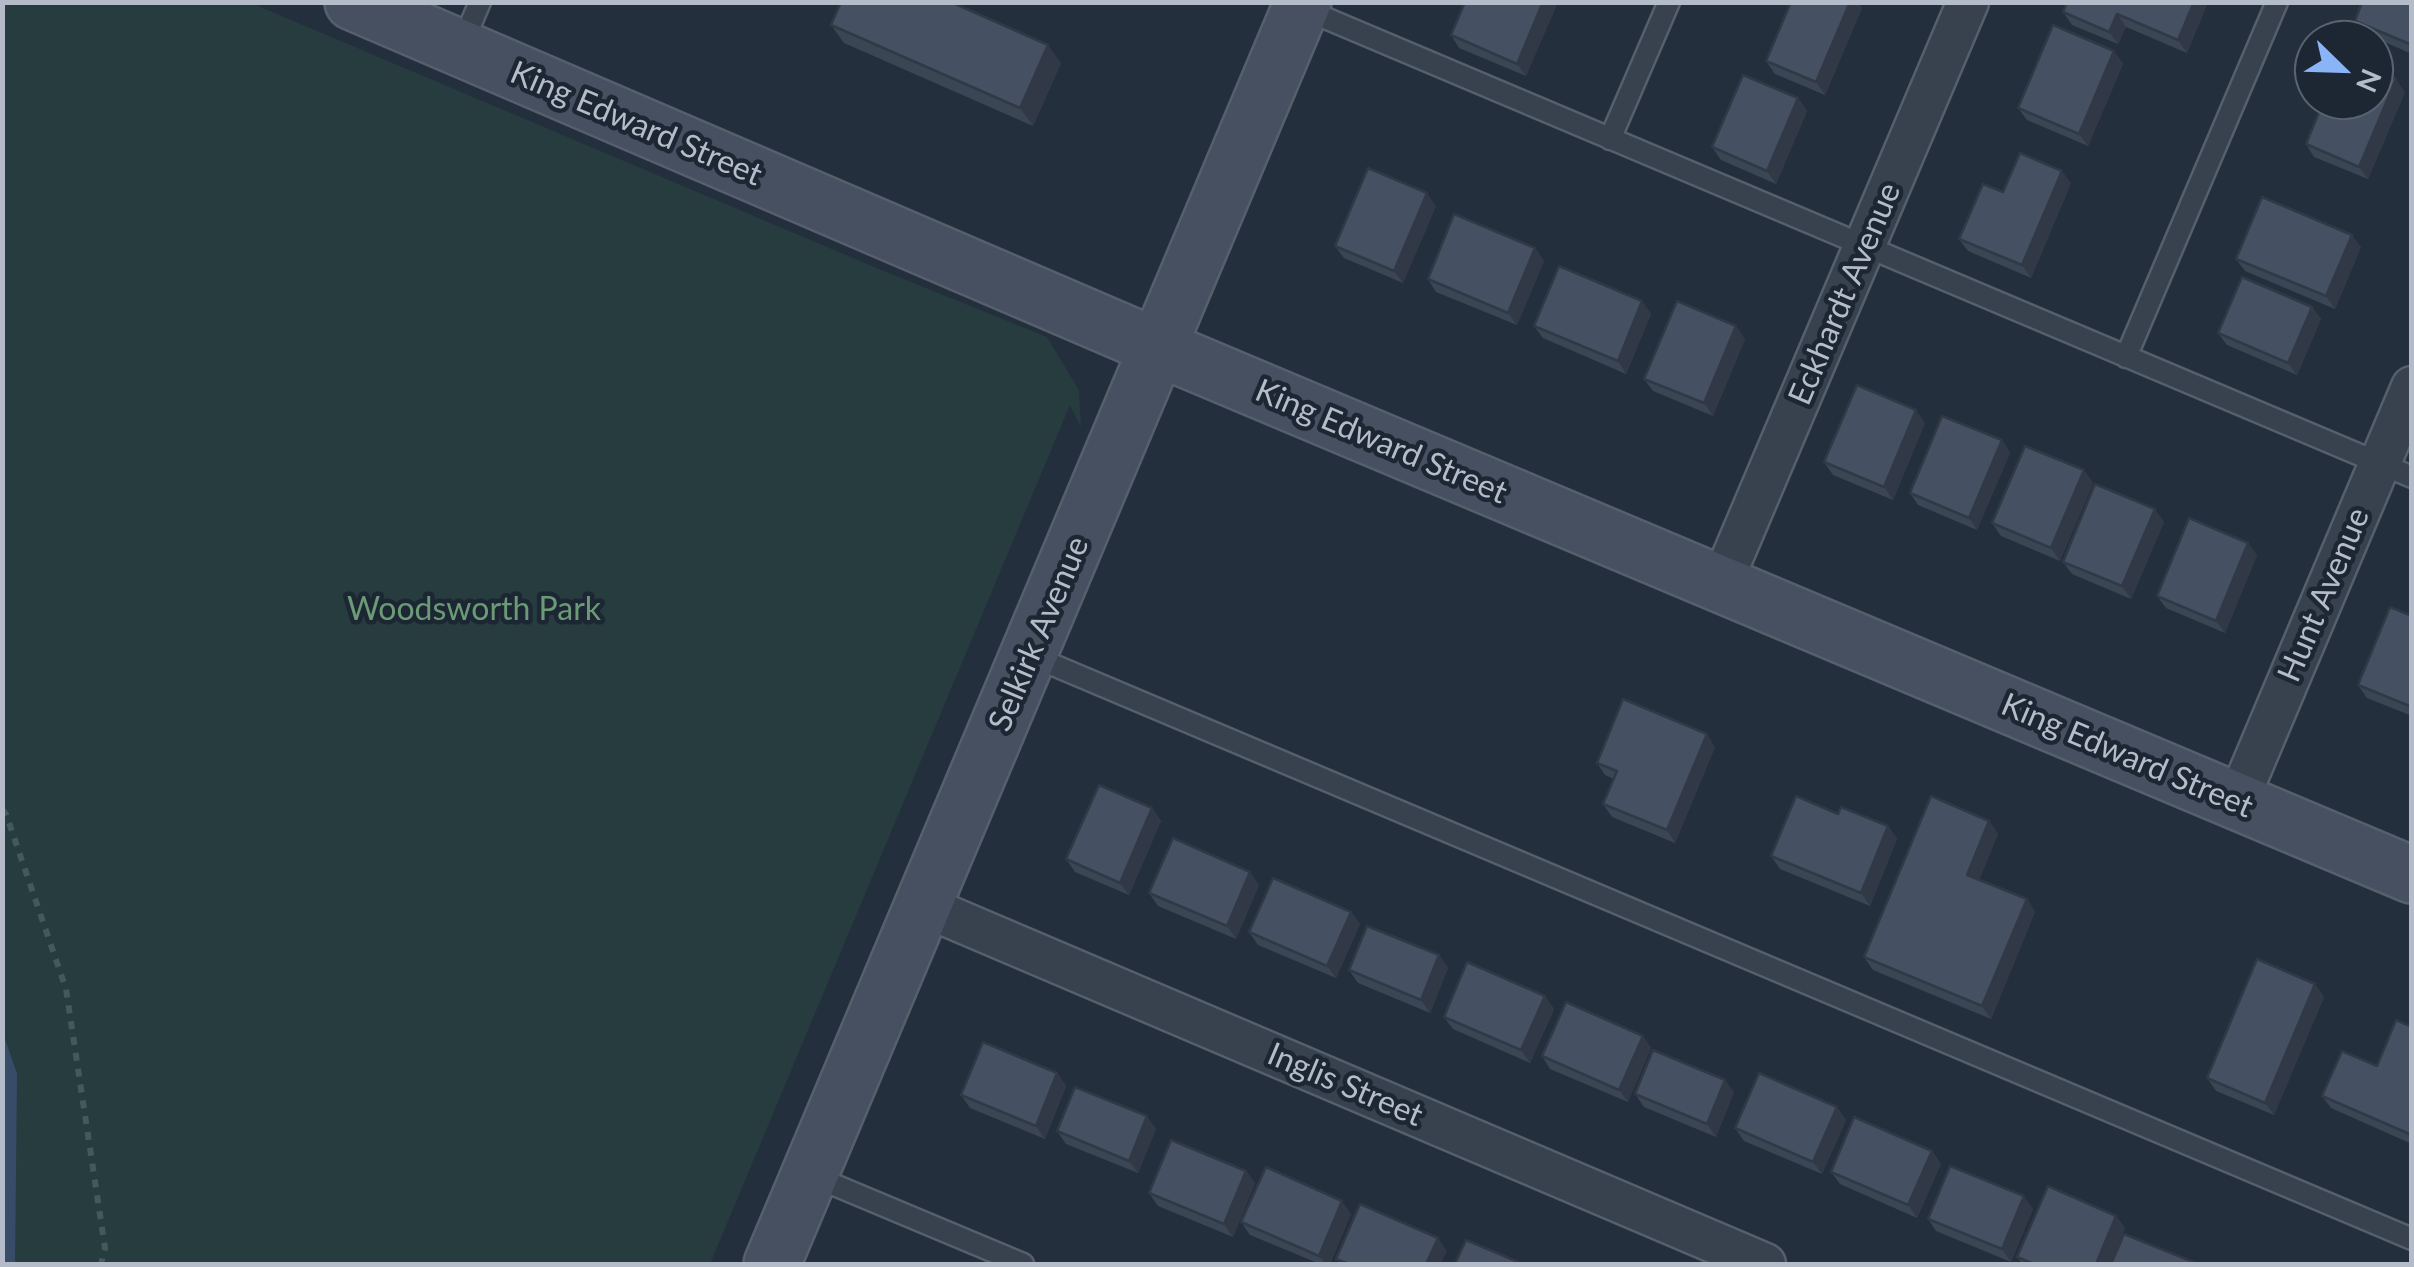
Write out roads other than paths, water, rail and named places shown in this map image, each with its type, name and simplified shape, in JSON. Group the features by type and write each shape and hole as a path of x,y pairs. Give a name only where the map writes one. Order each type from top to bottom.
{"street":[{"name":"King Edward Street","path":"353,2 470,26 1158,348 2412,875"},
{"name":"Eckhardt Avenue","path":"1721,584 1968,2"},
{"name":"Selkirk Avenue","path":"772,1264 1302,5"},
{"name":"Hunt Avenue","path":"2237,802 2395,470 2412,387"},
{"name":"Inglis Street","path":"924,906 1765,1264"}],"lane":[{"path":"1610,139 1669,2"},
{"path":"2126,356 2277,2"},
{"path":"1302,5 2395,470"},
{"path":"1030,655 2412,1238"},
{"path":"810,1175 1023,1264"}],"water":[{"path":"3,1033 17,1074 15,1264 3,1264"}],"park label":[{"name":"Woodsworth Park","path":"474,610"}]}
